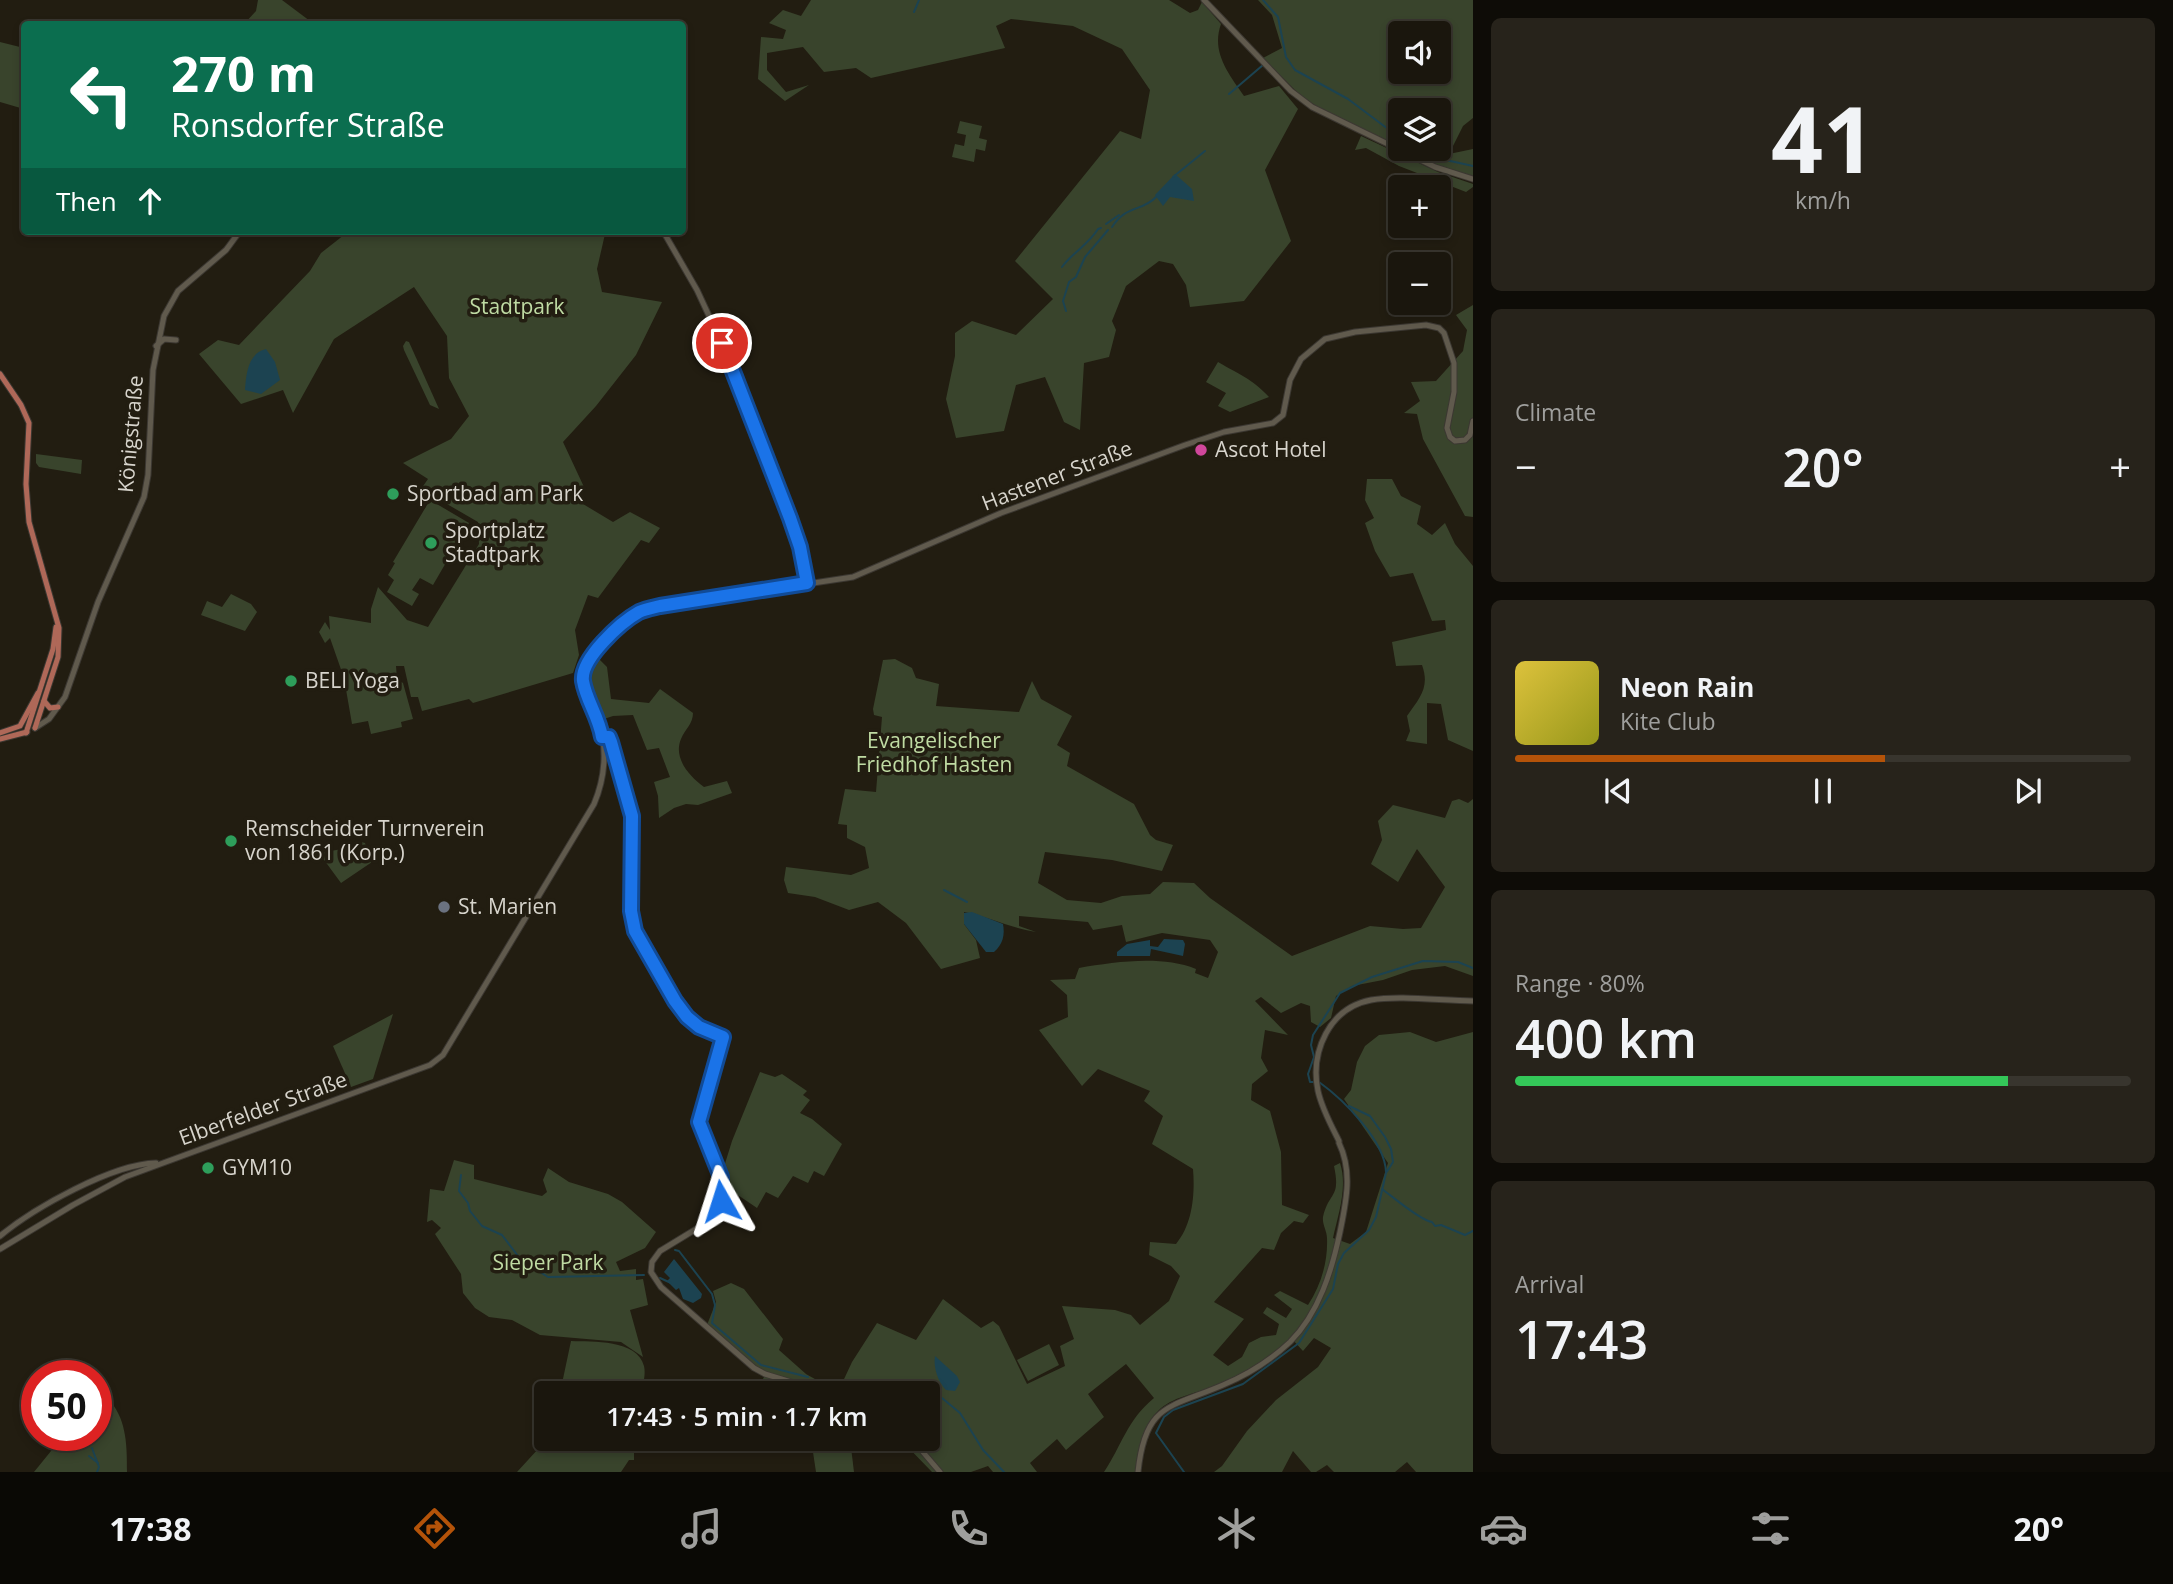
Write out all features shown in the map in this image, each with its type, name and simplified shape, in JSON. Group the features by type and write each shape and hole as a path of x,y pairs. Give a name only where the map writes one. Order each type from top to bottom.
{"main road":[{"path":"1204,0 1291,91 1312,107 1435,167 1473,179"},
{"name":"Königstraße","path":"29,724 46,722 68,688 102,593 144,497 148,475 150,395 163,316 178,291 226,250 237,235"},
{"path":"665,235 697,289 730,361 797,537 807,583"},
{"name":"Hastener Straße","path":"602,737 585,689 583,671 590,656 641,611 854,577 1001,513 1185,445 1224,432 1277,422 1285,411 1290,380 1297,364 1315,346 1333,337 1395,326 1426,325 1439,328 1447,339 1454,363 1454,391 1447,428 1450,437 1455,441 1465,440 1470,435 1473,421"},
{"path":"156,346 164,339 176,340"},
{"path":"0,374 21,405 29,423 26,484 28,513 57,617 59,650 44,700 29,724 0,733"},
{"path":"0,739 26,733 53,649 57,617"},
{"path":"44,700 50,708 58,707"},
{"path":"602,737 609,737 611,742 632,816 631,911 635,931 687,1017 699,1027 724,1038 699,1122 721,1177 721,1201 711,1218 657,1255 652,1265 653,1277 669,1295 754,1368 788,1381"},
{"name":"Elberfelder Straße","path":"0,1249 121,1179 430,1065 440,1058 594,804 604,770 602,737"},
{"path":"1138,1472 1147,1434 1163,1410 1251,1371 1289,1342 1310,1316 1324,1290 1343,1216 1348,1176 1346,1158 1320,1100 1316,1075 1322,1042 1334,1021 1349,1009 1370,1000 1473,1001"},
{"name":"Elberfelder Straße","path":"0,1236 34,1213 100,1178 150,1163 159,1163"},
{"path":"34,1213 41,1224"},
{"path":"922,1451 940,1472"}],"green space":[{"path":"258,0 282,0 310,21 247,21 256,11"},
{"path":"811,0 1169,0 1190,13 1198,10 1202,2 1221,24 1218,34 1220,53 1227,70 1244,96 1279,86 1298,109 1265,170 1291,241 1244,301 1190,307 1186,285 1173,264 1159,261 1126,286 1112,321 1116,330 1109,357 1084,363 1080,430 1064,422 1045,377 1016,385 1004,431 956,438 946,399 955,356 955,333 972,321 1016,335 1053,299 1015,261 1120,131 1141,139 1150,90 1122,49 1073,26 1011,19 996,26 1005,48 871,78 856,68 824,72 803,47 767,53 767,70 786,92 809,85 785,101 758,79 761,37 783,39 786,30 769,23 783,10 801,16"},
{"path":"1258,0 1473,0 1473,118 1463,126 1451,150 1451,98 1388,98 1388,141 1316,106 1299,94 1263,58 1282,48 1272,15"},
{"path":"0,42 21,47 21,108 0,102"},
{"path":"960,121 982,126 979,138 987,140 985,151 976,149 974,162 952,157 955,144 964,146 966,135 957,133"},
{"path":"1361,136 1388,149 1388,160 1366,148 1355,150"},
{"path":"1473,149 1473,176 1442,168 1428,161 1451,161 1451,154"},
{"path":"1390,161 1414,161 1447,175 1422,175"},
{"path":"1451,176 1473,184 1466,192 1451,186"},
{"name":"Stadtpark","path":"344,235 605,235 597,269 602,292 662,302 636,355 596,406 563,442 584,487 568,495 613,522 630,512 660,528 649,543 641,540 598,598 588,595 575,630 579,655 573,673 473,703 469,699 422,711 418,697 411,697 404,666 396,666 397,679 403,683 413,719 401,722 402,727 371,734 368,721 352,724 344,678 330,638 325,643 319,632 325,622 330,630 329,616 371,623 371,609 378,587 407,620 428,627 479,544 478,522 421,489 428,479 403,463 451,439 469,416 449,378 447,336 414,287 334,339 293,413 283,390 241,404 199,354 218,340 239,345 310,271 321,253"},
{"path":"1473,305 1473,517 1465,516 1423,439 1417,414 1404,413 1420,401 1411,382 1436,381 1463,351 1467,330 1456,315"},
{"path":"406,341 409,342 439,409 430,405 404,350"},
{"path":"1218,362 1251,381 1269,397 1230,412 1218,406 1226,393 1206,382"},
{"path":"36,454 82,460 81,474 39,467"},
{"path":"1367,479 1392,479 1401,496 1421,506 1417,524 1432,535 1445,523 1455,544 1473,566 1473,751 1448,740 1441,704 1427,703 1427,744 1406,741 1410,731 1407,716 1422,692 1425,680 1422,665 1396,666 1392,642 1446,630 1445,620 1432,621 1413,573 1390,577 1375,551 1365,523 1374,518 1365,500"},
{"name":"Sportplatz Stadtpark","path":"430,500 469,523 433,585 420,578 412,590 419,594 412,606 387,592 394,580 388,575"},
{"path":"231,594 251,604 257,612 245,631 201,615 207,601 222,607"},
{"path":"597,657 607,667 611,699 649,703 660,689 693,713 679,746 681,760 693,778 704,787 727,781 732,793 698,805 686,804 674,808 659,818 654,782 670,777 659,748 647,750 633,715 601,720 591,680"},
{"name":"Evangelischer Friedhof Hasten","path":"895,659 912,668 916,678 939,684 936,706 1019,712 1032,681 1041,699 1072,716 1057,745 1070,753 1067,766 1134,804 1150,835 1156,840 1173,845 1162,871 1112,860 1045,852 1038,883 1067,900 1101,903 1122,896 1150,894 1163,882 1194,883 1210,898 1292,956 1370,926 1421,928 1445,887 1417,849 1398,882 1371,864 1382,840 1378,821 1393,805 1445,818 1452,801 1459,799 1468,803 1473,799 1473,976 1445,966 1412,970 1383,980 1352,986 1336,996 1331,1018 1320,1027 1311,1022 1310,1006 1301,1003 1281,1013 1261,997 1255,1001 1288,1035 1265,1030 1261,1058 1268,1071 1252,1084 1251,1100 1270,1111 1281,1152 1282,1205 1309,1215 1303,1223 1294,1221 1281,1233 1274,1250 1262,1248 1214,1302 1244,1319 1213,1355 1228,1366 1242,1357 1249,1343 1261,1337 1276,1335 1279,1324 1263,1313 1267,1307 1286,1318 1292,1309 1274,1295 1280,1291 1308,1305 1317,1289 1325,1264 1327,1238 1323,1217 1335,1190 1334,1166 1340,1163 1343,1191 1333,1238 1350,1244 1366,1232 1388,1163 1344,1099 1351,1090 1357,1062 1365,1046 1379,1035 1410,1032 1436,1042 1473,1032 1473,1472 1416,1472 1407,1462 1395,1472 1334,1472 1327,1465 1311,1472 1293,1451 1282,1472 1214,1472 1222,1466 1247,1431 1276,1400 1318,1367 1331,1348 1314,1338 1303,1351 1291,1338 1266,1360 1244,1372 1164,1406 1148,1424 1138,1456 1137,1472 1104,1472 1137,1415 1154,1398 1126,1364 1088,1394 1104,1417 1066,1450 1057,1439 1030,1463 1037,1472 993,1472 988,1466 971,1472 932,1472 912,1451 940,1451 940,1381 843,1381 877,1323 916,1340 943,1299 981,1328 993,1321 999,1326 1027,1384 1065,1366 1060,1346 1074,1339 1062,1306 1115,1310 1131,1315 1140,1325 1169,1301 1180,1276 1171,1266 1149,1255 1150,1242 1176,1244 1182,1236 1192,1208 1193,1169 1152,1144 1163,1116 1144,1101 1150,1091 1098,1069 1082,1086 1039,1030 1068,1017 1067,995 1050,980 1075,979 1079,968 1138,961 1182,965 1196,969 1195,973 1208,978 1218,952 1210,940 1162,933 1126,942 1122,925 1093,930 1088,922 1019,916 1019,926 1036,932 964,912 964,924 976,940 980,958 941,969 906,923 878,902 849,910 815,897 788,893 784,880 786,867 851,875 869,868 865,847 847,838 847,825 838,824 845,789 876,792 882,717 874,715 873,709 883,660"},
{"path":"357,841 365,843 372,862 341,883 319,853 342,849"},
{"path":"393,1014 373,1079 351,1087 333,1046"},
{"path":"760,1072 775,1077 782,1074 807,1091 803,1095 810,1100 800,1113 812,1119 842,1144 824,1176 814,1171 808,1183 793,1176 778,1198 766,1192 757,1208 726,1187 723,1170"},
{"name":"Sieper Park","path":"454,1160 474,1165 474,1179 542,1196 547,1192 543,1180 548,1168 569,1182 608,1194 622,1202 656,1232 645,1248 616,1262 620,1271 636,1269 636,1280 643,1279 648,1305 630,1310 643,1357 621,1342 540,1335 512,1320 489,1317 475,1308 463,1293 461,1274 435,1234 441,1228 432,1220 427,1222 430,1189 444,1191"},
{"path":"731,1283 744,1289 783,1339 779,1350 806,1374 818,1381 762,1381 765,1375 707,1325 716,1302 713,1291"},
{"path":"571,1341 623,1346 640,1357 644,1366 643,1381 563,1381"},
{"path":"1049,1344 1059,1365 1028,1381 1017,1360"},
{"path":"112,1404 123,1426 127,1472 34,1472 51,1451 112,1451"},
{"path":"536,1451 634,1451 634,1460 629,1460 621,1472 517,1472"},
{"path":"813,1451 851,1451 854,1472 816,1472"}],"water":[{"path":"1175,174 1192,189 1194,201 1170,197 1163,206 1155,195"},
{"path":"266,349 275,362 280,380 261,394 245,390 247,371 252,360 260,351"},
{"path":"972,912 1003,924 1003,939 994,952 986,952 964,924 964,913"},
{"path":"1164,939 1183,940 1183,956 1151,949 1150,956 1117,956 1117,952 1127,944 1150,940 1150,946 1158,947"},
{"path":"674,1259 702,1294 701,1298 693,1303 683,1299 679,1288 676,1290 667,1281 670,1278 664,1272"},
{"path":"935,1356 957,1376 960,1382 955,1391 946,1390 941,1383 935,1369"}],"waterway":[{"path":"914,12 919,0"},
{"path":"1263,0 1278,17 1286,57 1295,70 1348,99 1388,129"},
{"path":"1229,94 1263,65"},
{"path":"1173,177 1205,151"},
{"path":"1450,161 1473,166"},
{"path":"1112,227 1123,215 1156,197"},
{"path":"1106,224 1119,215"},
{"path":"1062,267 1101,228"},
{"path":"1066,311 1063,301 1069,282 1076,277 1085,257 1108,230"},
{"path":"944,890 967,902"},
{"path":"1313,1082 1310,1082 1308,1074 1314,1057 1311,1045 1313,1035 1340,993 1372,977 1423,961 1458,962 1473,968"},
{"path":"1319,1082 1362,1122 1379,1147 1386,1172"},
{"path":"1184,1472 1156,1433 1164,1417 1173,1410 1243,1384 1299,1343 1333,1289 1338,1264 1344,1253 1369,1230 1376,1217 1386,1173 1393,1162 1391,1149 1370,1116 1349,1106"},
{"path":"461,1175 459,1191 482,1226 502,1235 521,1260 548,1277 644,1275"},
{"path":"1382,1189 1435,1226 1441,1225 1465,1235 1473,1231"},
{"path":"675,1250 679,1251 712,1294 715,1305 712,1323 761,1365 808,1377"},
{"path":"660,1278 671,1283"},
{"path":"942,1398 960,1413 983,1450 1004,1472"},
{"path":"93,1451 99,1467 97,1472"},
{"path":"89,1456 98,1463"}],"place":[{"name":"Ascot Hotel","path":"1201,450"},
{"name":"Sportbad am Park","path":"393,494"},
{"name":"Sportplatz Stadtpark","path":"431,543"},
{"name":"BELI Yoga","path":"291,681"},
{"name":"Remscheider Turnverein von 1861 (Korp.)","path":"231,841"},
{"name":"St. Marien","path":"444,907"},
{"name":"GYM10","path":"208,1168"}],"route":[{"path":"721,1201 721,1177 699,1122 724,1040 723,1037 692,1023 687,1017 635,931 631,918 633,839 630,805 611,742 609,737 602,737 585,689 583,671 590,656 641,611 807,583 800,547 790,518 722,343"}]}
